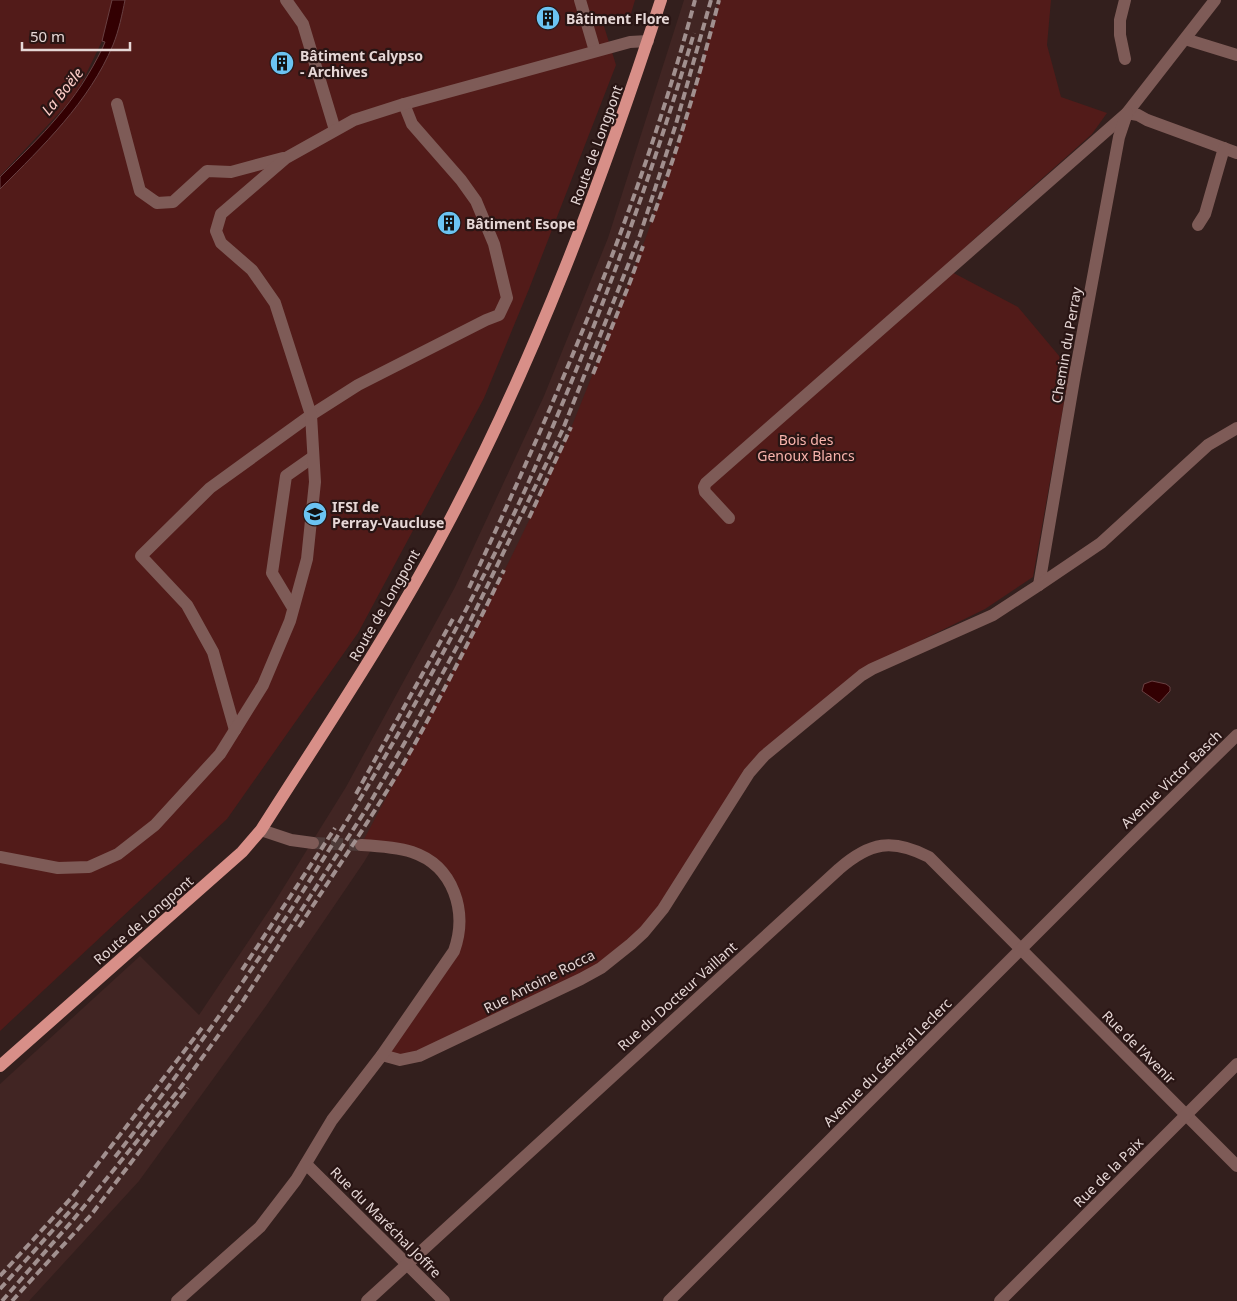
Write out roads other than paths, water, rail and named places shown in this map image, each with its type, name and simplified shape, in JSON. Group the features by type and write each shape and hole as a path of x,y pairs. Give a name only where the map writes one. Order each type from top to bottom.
{"main road":[{"name":"Route de Longpont","path":"0,1066 242,852 261,830 384,638 445,529 502,415 551,306 596,192 661,0"}],"street":[{"path":"286,0 303,24 335,130"},
{"path":"580,0 595,51"},
{"path":"1125,0 1120,20 1120,35 1125,59"},
{"path":"728,518 705,492 704,487 715,474 1073,162 1127,112 1215,0"},
{"path":"1185,39 1237,55"},
{"path":"0,857 58,868 89,868 118,854 155,825 220,754 263,685 290,621 307,559 314,482 311,415 275,303 252,270 222,242 216,231 221,214 286,158 354,120 404,104 595,51 630,42 648,42"},
{"path":"117,104 140,192 157,203 173,202 207,171 231,172 286,158"},
{"path":"234,730 213,652 186,605 140,556 210,488 311,415 358,385 499,315 507,298 494,244 476,201 461,180 412,124 404,104"},
{"path":"1127,112 1237,153"},
{"name":"Chemin du Perray","path":"1039,585 1119,138 1127,112"},
{"path":"1198,225 1205,214 1224,148"},
{"name":"Rue Antoine Rocca","path":"382,1056 400,1060 419,1056 559,990 600,968 616,957 644,932 662,909 749,773 764,756 862,675 993,615 1101,544 1208,445 1237,428"},
{"path":"293,608 272,573 286,476 313,457"},
{"name":"Avenue Victor Basch","path":"1126,844 1237,735"},
{"path":"261,830 291,840 313,843"},
{"name":"Rue du Docteur Vaillant","path":"367,1301 839,869 860,853 873,847 892,844 904,846 929,857 1021,950"},
{"name":"Avenue du Général Leclerc","path":"669,1301 1126,844"},
{"path":"177,1301 260,1227 306,1164 332,1120 382,1056 454,951 460,926 460,913 456,896 448,880 432,862 411,852 362,845"},
{"name":"Rue de l'Avenir","path":"1021,950 1237,1166"},
{"name":"Rue de la Paix","path":"1000,1301 1237,1064"},
{"name":"Rue du Maréchal Joffre","path":"306,1164 444,1301"}],"tunnel":[{"path":"313,843 361,845"}],"railway":[{"path":"469,588 534,445 595,299 649,151 695,0"},
{"path":"2,1301 73,1220 181,1087 241,1004 367,808 412,730 466,630 563,429 640,235 676,124 711,0"},
{"path":"651,222 688,112 719,0"},
{"path":"115,1157 238,989 315,873 387,754 475,592 526,488 574,376 618,264 658,149 694,33"},
{"path":"593,374 643,246"},
{"path":"529,518 571,427"},
{"path":"299,927 375,810 418,738 504,570"},
{"path":"356,794 454,617"},
{"path":"242,970 335,828"},
{"path":"0,1276 73,1196 202,1028"},
{"path":"12,1301 91,1215 188,1088"},
{"path":"0,1289 80,1200"}],"place":[{"name":"Bâtiment Flore","path":"548,18"},
{"name":"Bâtiment Calypso - Archives","path":"282,63"},
{"name":"Bâtiment Esope","path":"449,223"},
{"name":"IFSI de Perray-Vaucluse","path":"315,514"}],"water label":[{"name":"La Boële","path":"62,91"}],"park label":[{"name":"Bois des Genoux Blancs","path":"806,448"}]}
